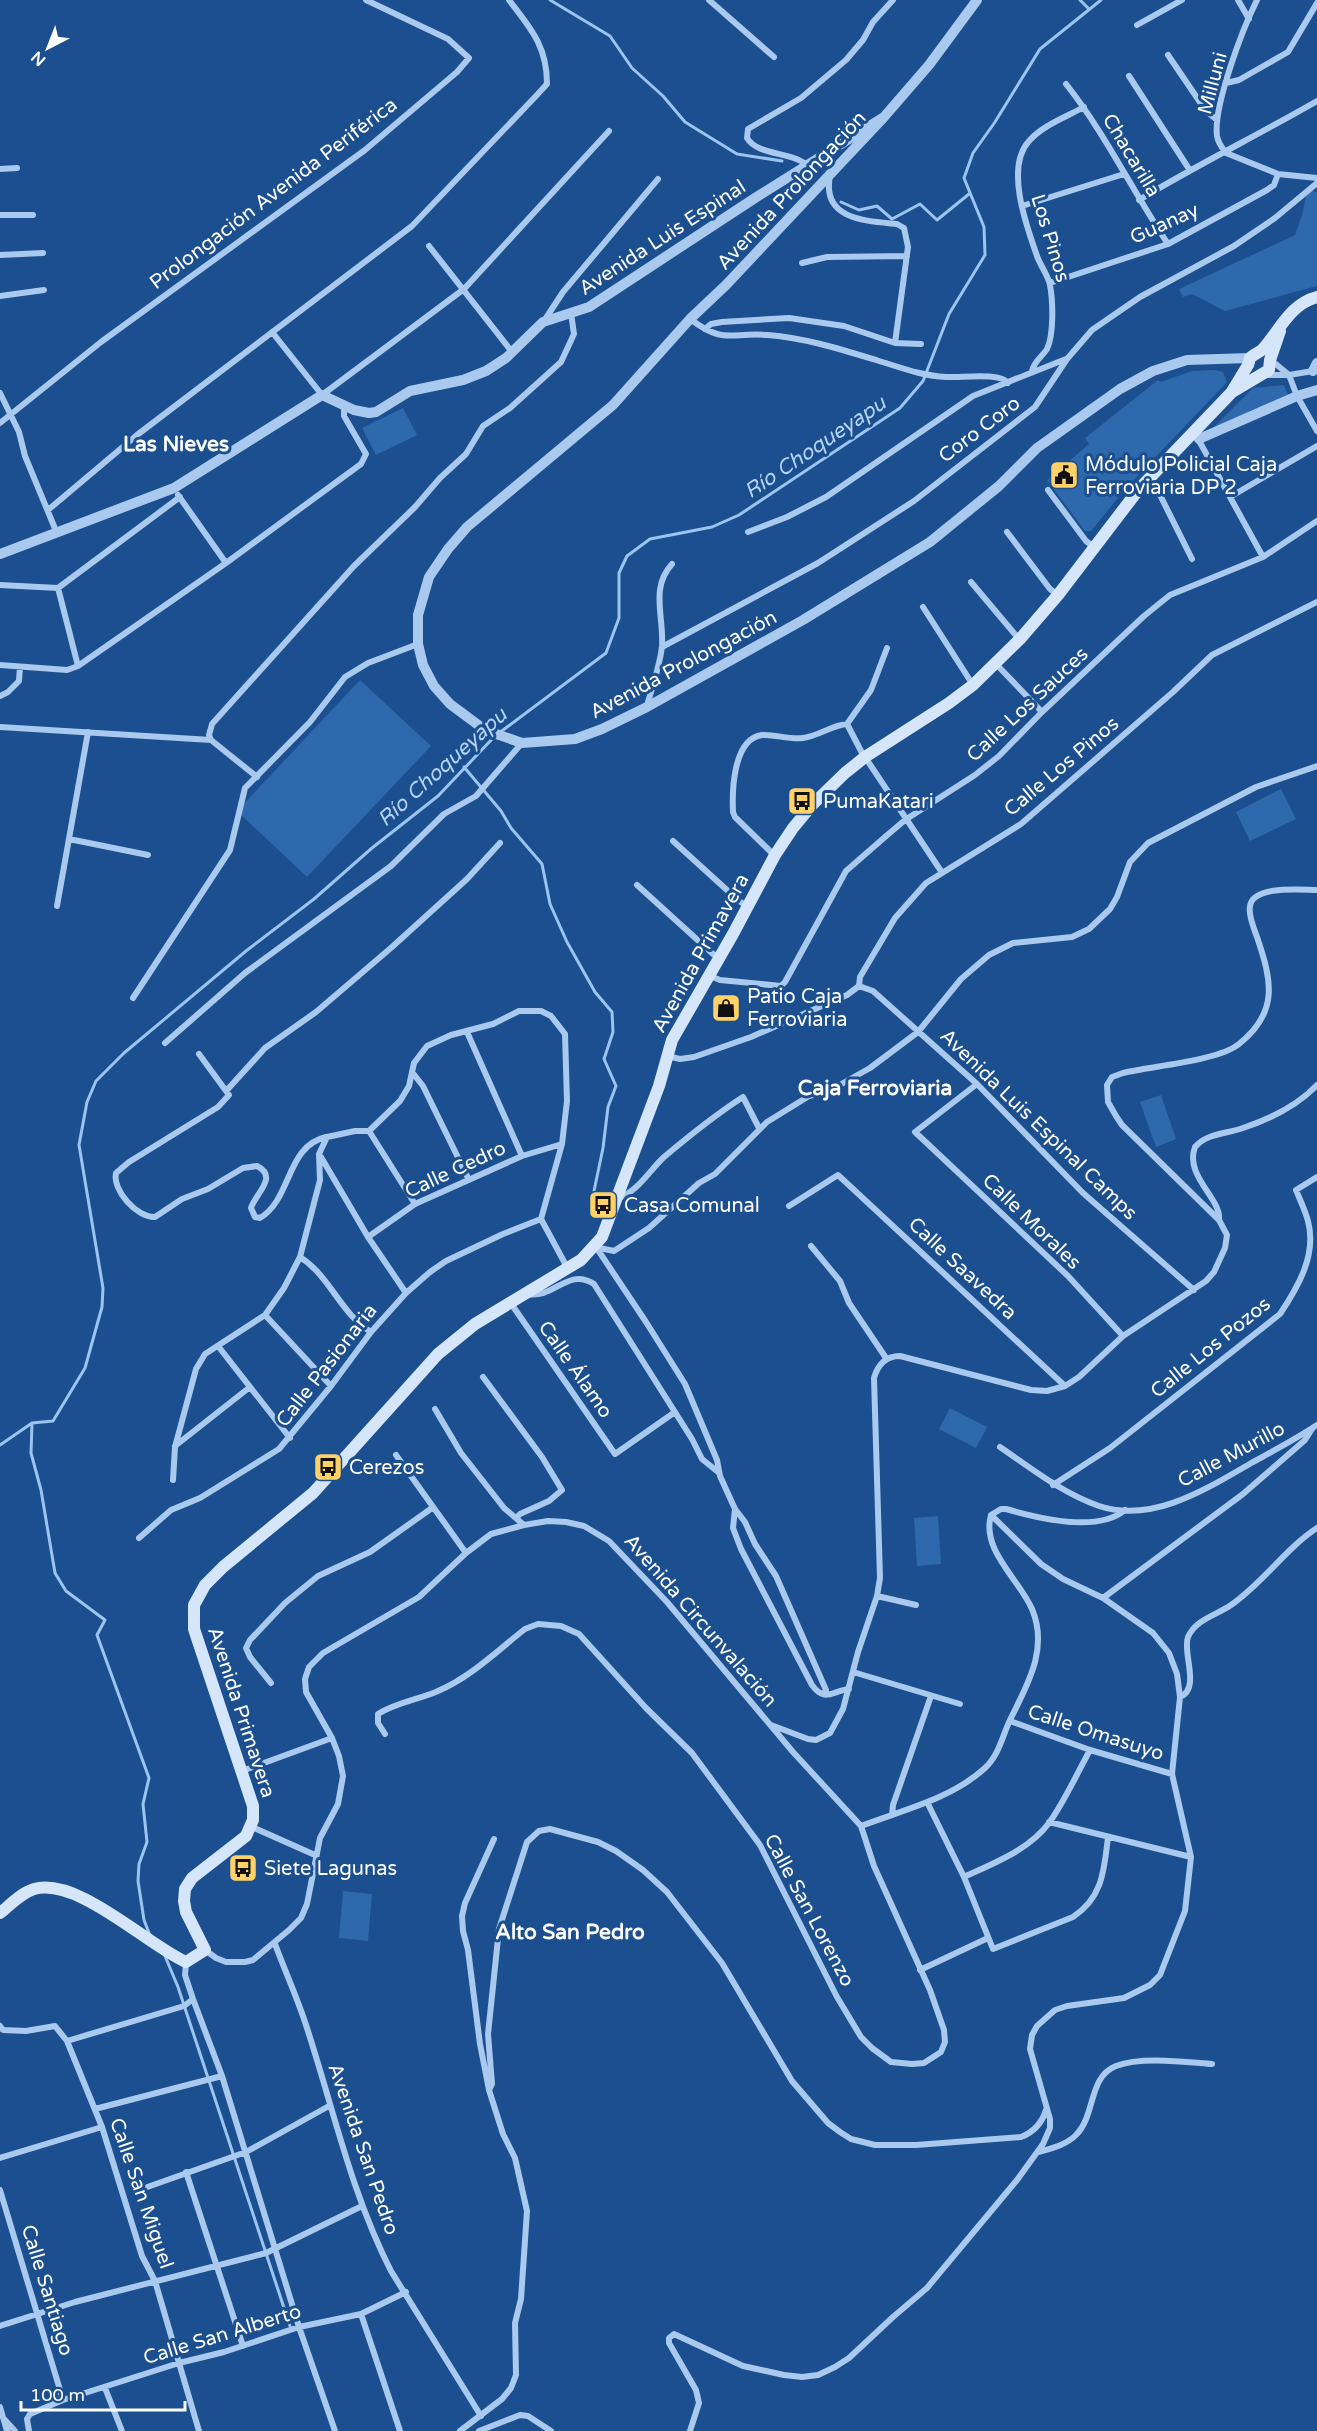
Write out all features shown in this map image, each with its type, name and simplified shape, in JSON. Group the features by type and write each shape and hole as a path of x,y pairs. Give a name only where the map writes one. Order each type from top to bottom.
{"main road":[{"path":"1257,359 1269,370 1261,375 1255,374 1257,359 1296,306 1305,300 1317,297"},
{"name":"Avenida Primavera","path":"205,1950 186,1912 185,1889 192,1878 246,1836 252,1827 253,1806 194,1629 194,1605 199,1594 223,1567 314,1493 438,1354 468,1329 509,1302 568,1269 595,1247 602,1237 659,1086 672,1040 710,976 775,855 812,805 832,784 865,757 949,703 996,664 1058,595 1148,478 1195,436 1257,359"},
{"name":"Avenida Primavera","path":"1231,393 1261,375"},
{"path":"0,1913 32,1890 55,1889 82,1897 162,1950 186,1962 205,1950"}],"street":[{"name":"Prolongación Avenida Periférica","path":"0,423 101,342 365,150 457,72 469,58 448,39 366,0"},
{"path":"48,510 137,435 412,226 547,84 543,50 533,32 508,0"},
{"path":"709,0 774,57"},
{"path":"807,165 792,155 757,147 747,138 748,129 801,98 846,60 873,22 893,0"},
{"name":"Avenida Luis Espinal","path":"322,394 363,413 376,412 410,391 463,380 486,371 512,352 543,322 589,308 884,117 930,65 977,0"},
{"path":"1137,25 1182,0"},
{"path":"1239,0 1249,19"},
{"name":"Milluni","path":"1226,153 1217,136 1217,120 1226,83 1257,0"},
{"path":"1226,83 1239,80 1288,51 1317,3"},
{"path":"1168,55 1206,111 1217,120"},
{"path":"1129,76 1189,170"},
{"name":"Chacarilla","path":"1066,84 1084,107 1168,244"},
{"path":"1139,200 1189,170 1226,153 1317,101"},
{"name":"Los Pinos","path":"1032,371 1035,362 1046,351 1051,340 1050,283 1041,267 1022,206 1017,184 1017,168 1021,153 1028,141 1042,130 1084,107"},
{"name":"Avenida Prolongación","path":"884,117 726,285 690,319 613,405 467,527 448,549 429,577 417,615 418,644 423,665 434,686 456,709 485,729 516,741 575,739 602,729 647,707 803,620 930,542 999,486 1037,448 1120,389 1153,371 1187,360 1257,359"},
{"path":"0,585 58,588 177,492 322,394 464,289 609,131"},
{"path":"1226,153 1278,174 1317,178"},
{"path":"0,169 17,168"},
{"path":"1022,206 1124,174"},
{"name":"Guanay","path":"1050,283 1168,244 1274,186 1278,174"},
{"path":"830,176 828,186 831,198 850,218 897,224 904,228 907,237 907,256 895,343"},
{"path":"543,322 563,292 658,179"},
{"name":"Coro Coro","path":"662,647 818,563 914,501 1035,407 1067,359 1092,330 1140,297 1234,246 1275,218 1317,183"},
{"path":"0,215 33,214"},
{"path":"429,246 512,352"},
{"path":"0,255 43,254"},
{"path":"802,263 827,257 907,256"},
{"path":"0,296 44,290"},
{"path":"257,777 211,740 209,735 212,724 346,574 466,454 483,426 510,408 561,362 574,334 571,313"},
{"path":"705,329 711,324 722,322 789,318 844,326 895,343 921,344"},
{"path":"690,319 723,337 769,335 827,345 924,375 970,378 998,376 1005,378 1008,383"},
{"path":"272,332 322,394"},
{"path":"748,532 787,517 826,497 865,472 960,403 987,389 1067,359"},
{"path":"1257,359 1289,375 1297,396 1317,431"},
{"path":"1261,375 1289,375 1316,369"},
{"path":"1263,557 1195,436 1317,390"},
{"path":"0,393 19,432 25,456 56,531"},
{"path":"0,665 67,670 78,666 226,563 361,464 365,459 364,449 344,416 344,406"},
{"path":"1230,497 1317,446"},
{"path":"1148,478 1155,485 1192,559"},
{"path":"1048,490 1086,541 1094,547"},
{"path":"0,554 56,531 177,492"},
{"path":"177,492 226,563"},
{"name":"Calle Los Sauces","path":"710,976 720,980 776,987 785,982 846,871 905,820 975,775 999,756 1144,615 1170,595 1263,557 1317,521"},
{"path":"1007,532 1050,589 1058,595"},
{"path":"647,707 662,647 660,586 662,575 672,564"},
{"path":"971,582 1020,639"},
{"path":"58,588 78,666"},
{"name":"Calle Los Pinos","path":"859,986 860,977 895,918 926,883 941,871 1021,824 1173,692 1212,655 1317,602"},
{"path":"923,607 973,685"},
{"path":"133,998 230,850 245,788 310,722 345,676 368,663 418,644"},
{"path":"847,724 871,690 887,648"},
{"path":"996,664 1042,712"},
{"path":"0,696 8,692 19,681 20,667"},
{"path":"775,855 743,825 733,812 737,761 742,748 754,738 762,735 794,739 807,738 839,724 847,724"},
{"path":"847,724 905,820 941,871"},
{"path":"0,727 211,740"},
{"path":"57,906 88,732"},
{"path":"165,1043 245,973 391,866 444,814 476,796 516,741"},
{"path":"595,1247 614,1251 649,1228 699,1183 715,1174 759,1128 809,1096 830,1091 870,1068 918,1032 961,979 1000,948 1030,941 1072,937 1100,921 1117,897 1130,862 1148,843 1256,787 1317,766"},
{"path":"69,838 148,855"},
{"path":"673,841 747,906"},
{"path":"227,1090 265,1048 316,1012 384,954 467,879 500,843"},
{"path":"637,885 712,954 720,958"},
{"path":"811,1246 840,1281 849,1303 886,1358 900,1356 1031,1390 1047,1391 1065,1386 1079,1377 1123,1336 1194,1290 1214,1272 1226,1248 1227,1235 1219,1220 1122,1125 1108,1102 1106,1089 1112,1077 1124,1073 1208,1057 1237,1046 1257,1026 1267,1010 1270,989 1265,962 1253,927 1250,906 1252,902 1258,895 1284,889 1317,890"},
{"path":"667,1056 680,1059 693,1057 751,1037 847,995 859,986"},
{"name":"Avenida Luis Espinal Camps","path":"859,986 873,991 977,1083 1083,1193 1194,1290"},
{"path":"200,1054 227,1090 226,1100 219,1107 129,1162 116,1173 116,1183 123,1195 142,1213 150,1217 155,1217 182,1199 208,1189 250,1166 261,1168 266,1178 265,1186 253,1201 251,1208 255,1217 260,1218 270,1209 281,1192 302,1150 312,1142 327,1137 356,1131 369,1131 400,1101 409,1086 414,1063 427,1046 451,1035 493,1023 519,1011 541,1011 551,1016 565,1034 567,1101 562,1144 541,1219 568,1269"},
{"path":"467,1032 522,1156"},
{"path":"412,1072 423,1086 469,1180"},
{"name":"Calle Morales","path":"977,1083 915,1132 1068,1276 1123,1336"},
{"path":"1219,1220 1219,1209 1197,1174 1193,1151 1195,1148 1206,1138 1242,1128 1287,1109 1302,1100 1317,1085"},
{"path":"616,1199 630,1193 669,1153 743,1097 759,1128"},
{"path":"369,1131 415,1204"},
{"path":"173,1480 175,1447 196,1369 205,1354 265,1316 284,1288 300,1257 320,1180 319,1154 327,1137"},
{"name":"Calle Cedro","path":"368,1237 415,1204 522,1156 562,1144"},
{"path":"319,1154 368,1237 406,1293"},
{"name":"Calle Saavedra","path":"789,1206 838,1175 1065,1386"},
{"name":"Calle Los Pozos","path":"1053,1485 1110,1448 1280,1314 1293,1295 1309,1258 1311,1240 1308,1221 1296,1190 1317,1177"},
{"name":"Calle Pasionaria","path":"139,1538 171,1510 200,1498 279,1449 331,1386 371,1332 406,1293 446,1262 503,1234 541,1219"},
{"path":"595,1247 685,1384 735,1509 746,1522 755,1544 776,1576 826,1690 824,1693"},
{"path":"300,1257 314,1266 349,1316 371,1332"},
{"path":"525,1293 538,1296 576,1278 586,1279 594,1284 702,1459 719,1473"},
{"name":"Calle Álamo","path":"509,1302 615,1454 675,1412"},
{"path":"265,1316 331,1386"},
{"path":"218,1346 290,1438"},
{"name":"Avenida Circunvalación","path":"205,1950 226,1962 245,1962 258,1957 301,1918 307,1904 315,1855 320,1838 338,1804 343,1776 332,1738 306,1692 305,1679 309,1667 323,1653 419,1598 466,1553 491,1534 524,1524 548,1521 584,1526 609,1541 667,1602 771,1725 808,1739 816,1740 830,1733 843,1709 877,1596 881,1562 878,1536 877,1400 874,1378 876,1370 886,1358"},
{"path":"483,1377 542,1457 562,1490 549,1501 517,1517"},
{"path":"175,1447 250,1388"},
{"path":"435,1409 461,1454 504,1508 524,1524"},
{"path":"1103,1598 1243,1494 1305,1440 1315,1427"},
{"name":"Calle Murillo","path":"1000,1447 1053,1485 1099,1506 1137,1510 1177,1502 1205,1490 1315,1427"},
{"path":"396,1455 466,1553"},
{"path":"271,1683 250,1657 246,1648 262,1627 285,1603 318,1576 370,1552 432,1508"},
{"path":"735,1509 733,1528 741,1549 812,1685 820,1694 831,1696 849,1689"},
{"path":"861,1826 927,1802 984,1768 996,1756 1010,1720 1032,1678 1039,1629 1023,1591 1011,1578 995,1548 988,1525 991,1515 1001,1509 1006,1509 1041,1519 1100,1521 1116,1517 1125,1510"},
{"path":"690,2431 698,2410 698,2397 690,2377 669,2343 669,2338 674,2334 743,2366 802,2377 818,2375 849,2358 927,2288 1038,2152 1050,2128 1050,2119 1030,2049 1032,2035 1037,2026 1054,2010 1135,1994 1155,1980 1168,1956 1185,1911 1191,1857 1172,1774 1180,1697 1177,1674 1169,1653 1153,1634 1103,1598 1064,1579 1041,1564 991,1515"},
{"path":"1180,1697 1185,1695 1189,1688 1187,1642 1196,1626 1216,1615 1252,1588 1300,1540 1317,1528"},
{"path":"877,1596 916,1605"},
{"name":"Calle San Lorenzo","path":"385,1734 378,1723 378,1714 389,1707 438,1691 452,1683 525,1629 538,1624 561,1626 579,1634 713,1778 772,1866 852,2023 872,2048 891,2062 924,2063 941,2052 945,2042 944,2030 930,1990 874,1866 861,1826 771,1725"},
{"path":"853,1672 960,1704"},
{"path":"892,1815 892,1804 931,1696"},
{"name":"Calle Omasuyo","path":"1010,1720 1090,1750 1172,1774"},
{"path":"242,1771 332,1738"},
{"path":"964,1877 1019,1849 1049,1822 1090,1750"},
{"path":"927,1802 964,1877 993,1949 1073,1917 1082,1911 1094,1899 1099,1886 1108,1837"},
{"path":"1049,1822 1191,1857"},
{"path":"252,1827 315,1855"},
{"path":"489,2090 492,2085 488,2034 499,1929 527,1842 539,1831 550,1829 598,1842 616,1851 668,1892 722,1964 792,2081 828,2123 851,2139 866,2145 916,2145 1021,2137 1029,2134 1036,2127 1044,2118 1047,2109"},
{"path":"460,2431 502,2399 511,2388 516,2375 515,2323 521,2299 527,2211 515,2158 503,2134 489,2090 480,2044 462,1916 465,1903 494,1839"},
{"path":"920,1970 988,1938"},
{"name":"Avenida San Pedro","path":"275,1944 306,2025 329,2106 362,2206 378,2246 481,2416"},
{"path":"186,1962 185,1975 222,2076 274,2250 335,2431"},
{"path":"0,2026 3,2030 26,2031 55,2026 67,2041 184,2006 193,1999"},
{"name":"Calle San Miguel","path":"67,2041 102,2127 142,2256 155,2280 199,2431"},
{"path":"1038,2152 1059,2146 1076,2135 1090,2114 1097,2085 1103,2074 1117,2066 1156,2060 1212,2064"},
{"path":"95,2109 222,2076"},
{"path":"139,2190 246,2152 329,2106"},
{"path":"0,2158 102,2127"},
{"path":"186,2172 243,2346"},
{"name":"Calle Santiago","path":"0,2190 63,2400"},
{"path":"0,2326 38,2312 274,2250 362,2206"},
{"name":"Calle San Alberto","path":"29,2431 27,2419 30,2414 63,2400 299,2327 361,2313 406,2292"},
{"path":"361,2313 400,2431"},
{"path":"105,2388 122,2431"},
{"path":"0,2407 7,2431"},
{"path":"479,2431 520,2415 528,2416 551,2431"},
{"path":"4,2419 15,2431"}],"shaded area":[{"path":"1307,189 1317,192 1317,286 1225,311 1192,294 1183,297 1179,289 1295,235 1303,212"},
{"path":"1192,371 1223,372 1227,382 1127,487 1091,531 1085,531 1047,480 1089,444 1085,438 1158,380 1161,382"},
{"path":"1284,385 1288,395 1212,429 1253,388"},
{"path":"403,408 417,435 376,455 362,428"},
{"path":"360,680 431,746 307,877 237,811"},
{"path":"1281,789 1296,819 1250,841 1236,812"},
{"path":"1161,1095 1176,1139 1156,1147 1140,1102"},
{"path":"950,1408 987,1427 976,1448 939,1429"},
{"path":"938,1516 941,1564 917,1566 914,1518"},
{"path":"343,1891 372,1894 368,1941 339,1938"}],"waterway":[{"path":"550,0 610,36 632,68 663,96 685,122 737,154 782,161"},
{"path":"1080,0 1089,9"},
{"name":"Río Choqueyapu","path":"499,733 606,653 619,618 619,573 627,556 650,539 712,527 739,515 900,408 923,381 949,314 985,255 984,227 964,178 973,153 1040,49 1101,0"},
{"path":"841,202 859,210 877,206 892,219 920,204 937,220 969,194"},
{"name":"Río Choqueyapu","path":"0,1445 32,1423 53,1421 85,1368 102,1307 103,1288 79,1145 87,1102 96,1081 124,1053 246,951 314,899 372,848 438,796 494,737"},
{"path":"464,767 542,864 550,904 567,942 595,992 612,1012 613,1032 604,1059 616,1086 608,1107 603,1148 594,1191"},
{"path":"32,1423 31,1453 41,1490 55,1573 66,1591 105,1620 97,1635 149,1778 143,1804 147,1842 139,1864 138,1881 144,1920 149,1933"},
{"path":"165,1956 178,1987 290,2326"}],"place":[{"name":"Módulo Policial Caja Ferroviaria DP 2","path":"1064,475"},
{"name":"PumaKatari","path":"802,801"},
{"name":"Patio Caja Ferroviaria","path":"726,1008"},
{"name":"Casa Comunal","path":"603,1205"},
{"name":"Cerezos","path":"328,1467"},
{"name":"Siete Lagunas","path":"243,1868"}],"district":[{"name":"Las Nieves","path":"176,444"},
{"name":"Caja Ferroviaria","path":"875,1088"},
{"name":"Alto San Pedro","path":"570,1932"}]}
